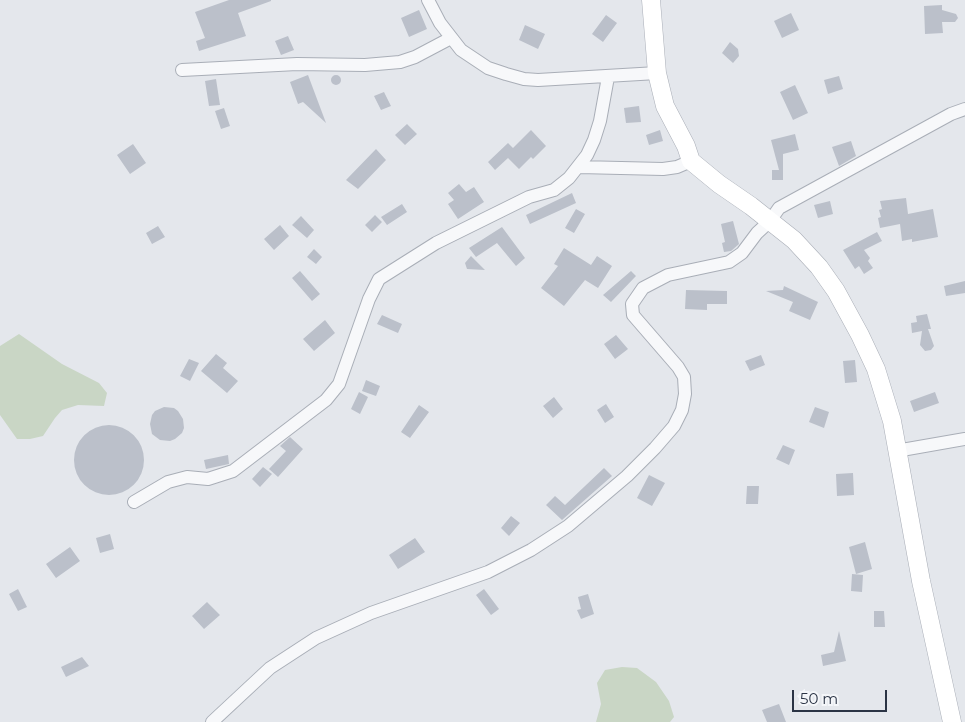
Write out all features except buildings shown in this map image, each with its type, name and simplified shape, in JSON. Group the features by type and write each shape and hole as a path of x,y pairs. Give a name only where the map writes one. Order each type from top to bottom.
{"main road":[{"path":"651,0 658,74 665,106 686,146 691,161 719,184 770,220 794,240 819,266 836,291 876,369 892,421 921,581 952,722"}],"street":[{"path":"428,0 440,23 461,50 488,68 524,79 658,74"},
{"path":"182,70 279,64 365,65 400,62 415,57 451,38"},
{"path":"134,502 168,482 187,477 208,479 233,471 326,400 339,384 369,299 379,279 436,243 529,196 554,190 579,167 587,155 600,121 608,77"},
{"path":"212,722 270,668 316,638 371,612 488,572 531,550 568,526 655,448 674,426 682,410 685,394 684,377 678,366 633,315 632,304 644,288 668,275 729,262 742,253 779,208 965,108"},
{"path":"579,167 663,169 677,167 691,161"},
{"path":"896,451 965,439"}],"green space":[{"path":"19,334 62,364 99,383 107,393 104,406 78,405 62,410 43,436 17,439 0,415 0,346"},
{"path":"622,667 637,668 656,682 669,701 674,717 670,722 596,722 601,704 597,683 605,670"}]}
